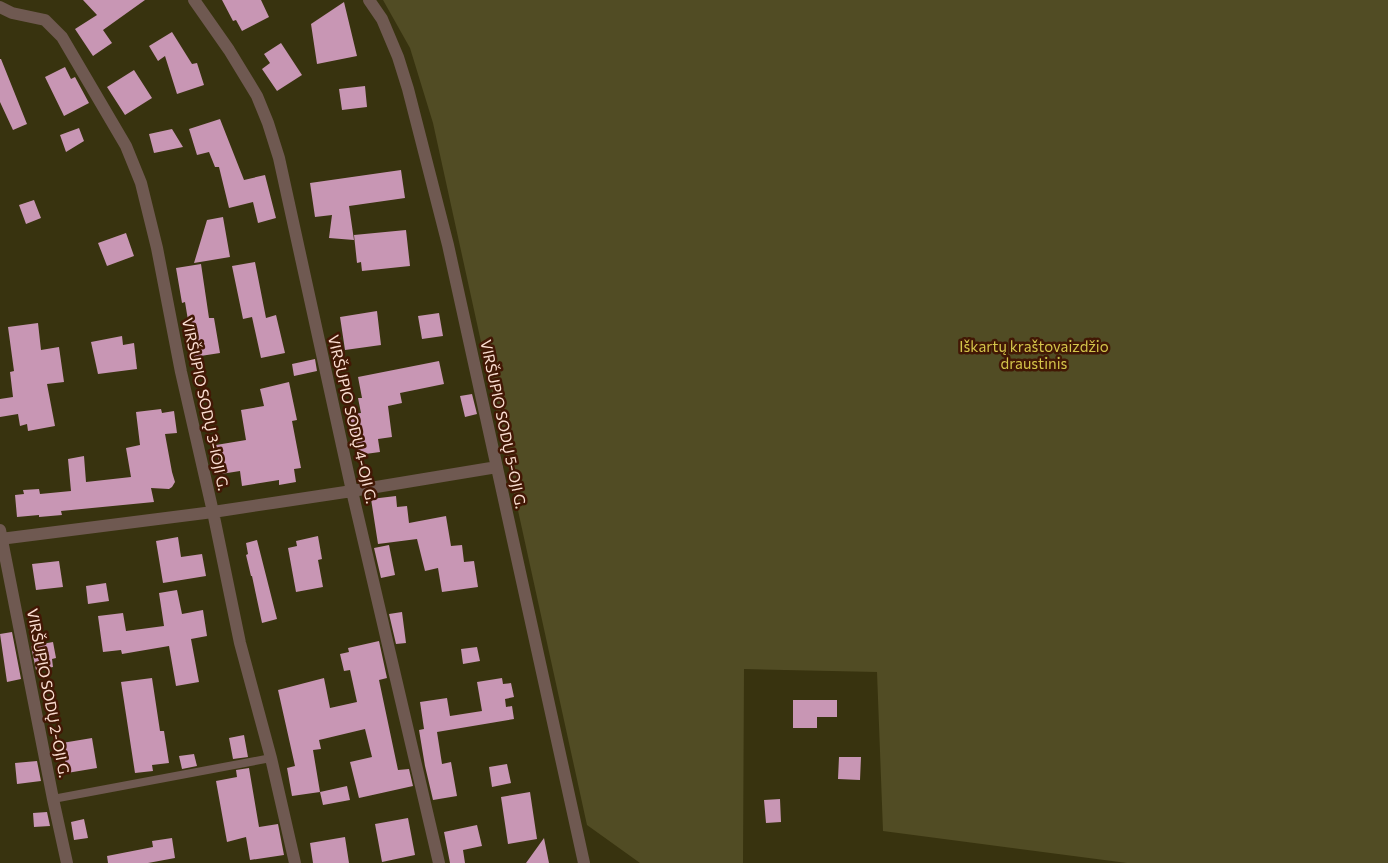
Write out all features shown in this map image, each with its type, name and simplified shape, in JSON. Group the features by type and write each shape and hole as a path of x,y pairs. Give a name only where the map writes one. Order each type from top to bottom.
{"street":[{"name":"VIRŠUPIO SODŲ 4-OJI G.","path":"194,0 252,88 268,124 279,158 352,491 438,863"},
{"name":"VIRŠUPIO SODŲ 5-OJI G.","path":"369,0 382,19 398,57 448,244 584,863"},
{"name":"VIRŠUPIO SODŲ 3-IOJI G.","path":"0,7 45,20 62,37 126,146 141,183 157,248 181,372 240,643 271,758 295,863"},
{"path":"1,536 213,512 497,467"},
{"name":"VIRŠUPIO SODŲ 2-OJI G.","path":"1,536 67,863"}],"lane":[{"path":"53,799 271,758"}],"green space":[{"name":"Iškartų kraštovaizdžio draustinis","path":"0,0 1388,0 1388,863 0,863"},
{"name":"Iškartų kraštovaizdžio draustinis","path":"383,0 1388,0 1388,863 1127,863 883,831 877,672 744,669 743,863 640,863 587,825 433,123 410,48"}],"building":[{"path":"83,0 145,0 103,30 112,43 93,56 75,29 97,15"},
{"path":"222,0 261,0 269,17 242,31 236,20 233,21"},
{"path":"344,2 357,56 317,64 311,24"},
{"path":"172,32 192,64 197,63 204,85 177,94 165,56 158,61 149,46"},
{"path":"281,43 302,75 277,91 262,69 270,63 264,54"},
{"path":"0,59 27,124 13,130 0,102"},
{"path":"65,67 71,79 75,77 89,103 64,116 45,77"},
{"path":"134,70 152,98 125,115 107,87"},
{"path":"365,86 367,107 342,110 339,89"},
{"path":"220,119 244,180 265,175 276,218 258,223 253,202 229,208 219,167 215,167 209,152 197,155 189,129"},
{"path":"79,128 84,141 66,152 60,135"},
{"path":"172,129 183,147 154,153 149,134"},
{"path":"401,170 405,198 349,206 354,240 329,238 332,215 315,217 310,183"},
{"path":"34,200 41,218 26,224 19,205"},
{"path":"223,217 230,257 194,263 207,220"},
{"path":"406,230 410,266 362,271 361,262 357,263 354,235"},
{"path":"126,233 134,256 107,266 98,243"},
{"path":"255,262 266,318 276,315 285,353 261,358 252,317 243,319 232,266"},
{"path":"201,264 209,318 214,318 220,353 194,357 185,302 182,303 176,268"},
{"path":"377,311 381,345 345,350 340,317"},
{"path":"439,313 443,336 422,339 418,316"},
{"path":"38,323 41,350 59,347 64,382 47,384 55,426 28,431 27,424 20,426 18,414 0,417 0,399 13,397 10,372 14,371 8,327"},
{"path":"122,336 123,345 134,343 137,369 98,374 91,342"},
{"path":"315,359 317,371 294,376 292,364"},
{"path":"439,361 444,384 400,393 402,403 388,406 392,437 378,439 380,452 358,455 355,437 352,437 349,414 361,413 358,398 362,398 358,377"},
{"path":"289,382 297,420 292,421 301,468 294,469 296,482 279,485 279,480 242,486 240,471 221,474 216,445 246,440 241,410 264,406 260,389"},
{"path":"472,394 477,414 465,417 460,396"},
{"path":"161,409 162,413 174,411 177,433 165,434 175,482 169,489 151,488 154,502 61,511 62,515 17,517 15,495 24,494 23,490 39,489 40,494 71,491 68,459 84,456 86,482 131,477 126,448 140,445 136,412"},
{"path":"396,496 397,507 407,506 409,523 446,516 451,546 462,545 464,562 474,561 478,587 442,592 438,568 425,571 417,539 378,544 371,499"},
{"path":"318,536 322,559 318,560 323,587 296,592 288,548 297,546 296,541"},
{"path":"178,537 181,557 202,554 206,576 163,583 156,541"},
{"path":"257,540 277,619 262,623 246,555 248,554 246,543"},
{"path":"389,545 395,575 381,578 374,548"},
{"path":"59,561 63,587 36,590 32,564"},
{"path":"106,583 109,601 88,604 86,586"},
{"path":"177,590 182,614 203,610 207,636 191,639 199,682 176,686 169,646 122,654 121,650 103,652 98,616 123,613 126,631 164,626 159,593"},
{"path":"402,612 406,643 396,644 389,614"},
{"path":"12,632 21,679 7,682 0,634"},
{"path":"379,641 387,678 379,680 398,770 409,769 413,786 359,798 350,762 372,757 365,729 319,740 321,749 313,750 320,792 292,796 287,768 295,766 278,690 324,678 330,708 357,702 350,670 344,671 340,654 349,652 348,648"},
{"path":"53,642 56,658 52,659 53,667 36,670 31,646"},
{"path":"477,647 480,661 463,664 461,649"},
{"path":"152,678 160,731 164,731 169,763 152,765 153,771 135,773 121,682"},
{"path":"502,678 503,684 511,683 514,697 505,699 506,707 512,706 514,719 437,732 442,764 451,762 457,796 433,800 419,730 424,729 420,702 447,698 450,716 482,711 477,682"},
{"path":"793,700 837,700 837,717 817,717 817,728 793,728"},
{"path":"244,735 248,757 233,759 229,738"},
{"path":"92,738 97,768 67,773 62,743"},
{"path":"194,754 197,766 182,769 179,756"},
{"path":"839,757 861,757 860,780 838,779"},
{"path":"37,761 41,781 17,784 15,763"},
{"path":"507,764 511,783 492,787 489,767"},
{"path":"249,768 259,827 278,824 284,855 250,860 246,837 227,842 216,781 237,777 236,770"},
{"path":"347,786 350,800 323,805 320,792"},
{"path":"530,792 537,839 508,844 501,797"},
{"path":"780,799 781,822 766,823 764,800"},
{"path":"47,812 50,826 34,827 33,813"},
{"path":"408,818 415,855 382,862 375,824"},
{"path":"84,819 88,838 74,840 71,822"},
{"path":"477,825 482,846 463,850 465,863 450,863 444,832"},
{"path":"345,837 349,863 313,863 310,843"},
{"path":"172,838 175,858 148,863 108,863 107,856 153,847 152,841"},
{"path":"544,838 549,863 526,863"}]}
